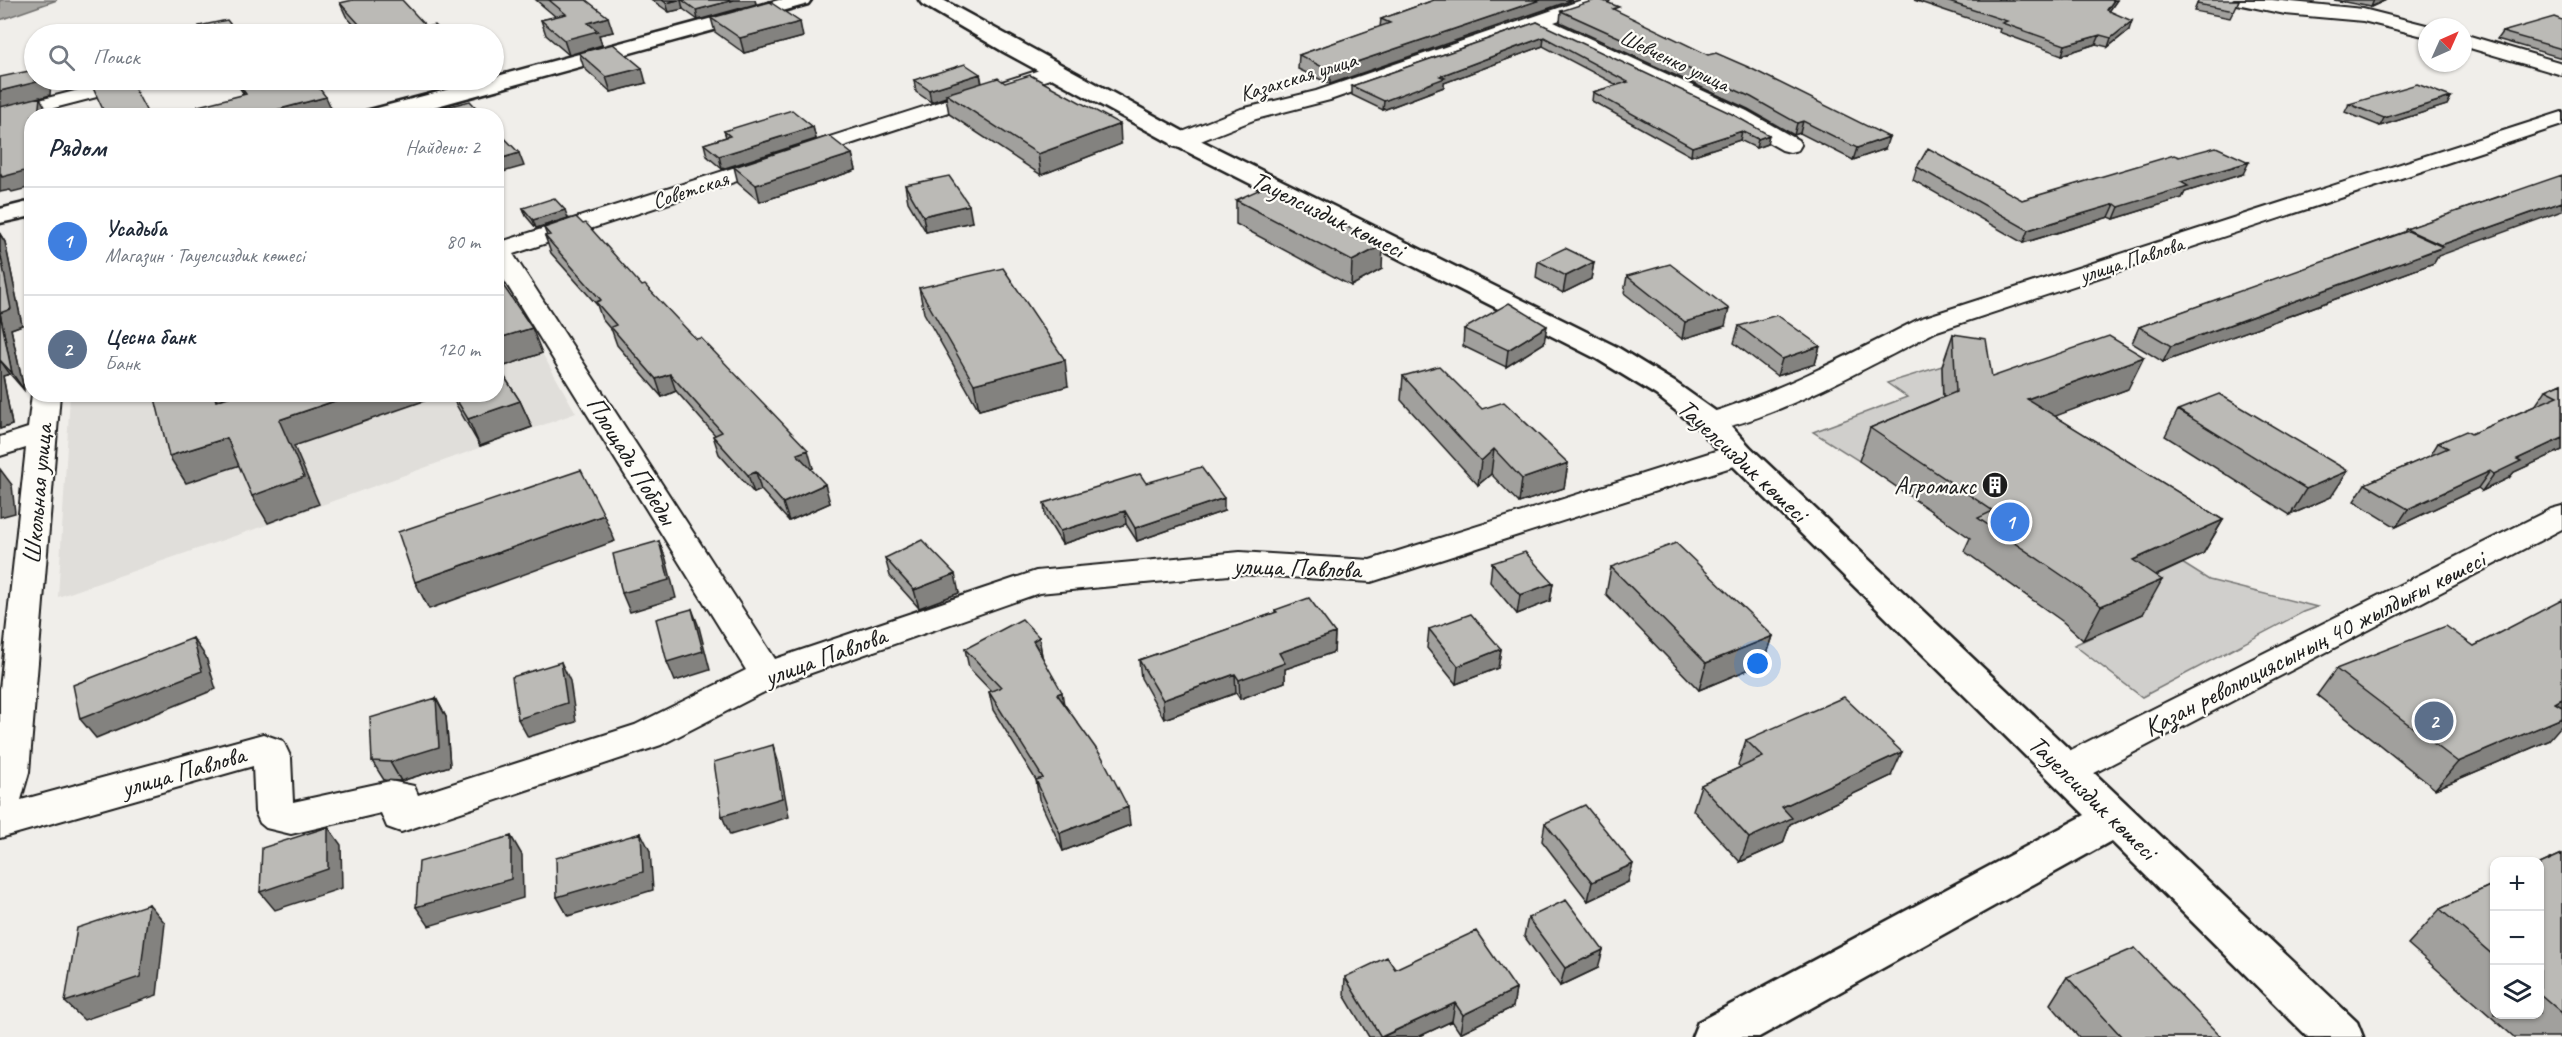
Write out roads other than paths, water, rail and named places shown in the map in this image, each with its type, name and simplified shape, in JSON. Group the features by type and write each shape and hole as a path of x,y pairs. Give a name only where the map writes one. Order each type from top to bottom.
{"street":[{"path":"504,81 801,0"},
{"name":"Тауелсиздик көшесі","path":"929,0 1052,72 1180,141 1624,362 1710,422 1739,454 2340,1037"},
{"name":"Казахская улица","path":"1180,141 1250,114 1323,96 1600,0"},
{"path":"2243,0 2285,8 2363,15 2418,29"},
{"name":"Шевченко улица","path":"1538,22 1739,116 1791,145"},
{"path":"2472,43 2562,69"},
{"name":"Советская","path":"504,246 1052,72"},
{"path":"59,108 111,90"},
{"path":"404,108 470,90"},
{"path":"0,116 24,113"},
{"name":"улица Павлова","path":"1710,422 1754,410 1847,367 1928,325 2562,118"},
{"path":"0,216 24,210"},
{"name":"Площадь Победы","path":"504,258 767,675"},
{"name":"Школьная улица","path":"0,807 43,434 45,402"},
{"path":"0,447 43,434"},
{"name":"улица Павлова","path":"0,822 263,748 270,751 272,758 274,812 280,817 291,818 390,796 400,797 401,816 648,735 767,675 1036,582 1240,563 1371,571 1739,454"},
{"name":"Қазан революциясының 40 жылдығы көшесі","path":"2066,770 2562,516"},
{"path":"1715,1037 2116,818"}],"place":[{"name":"Агромакс","path":"1995,485"},
{"name":"Усадьба","path":"2010,522"},
{"name":"Цесна банк","path":"2434,721"}]}
